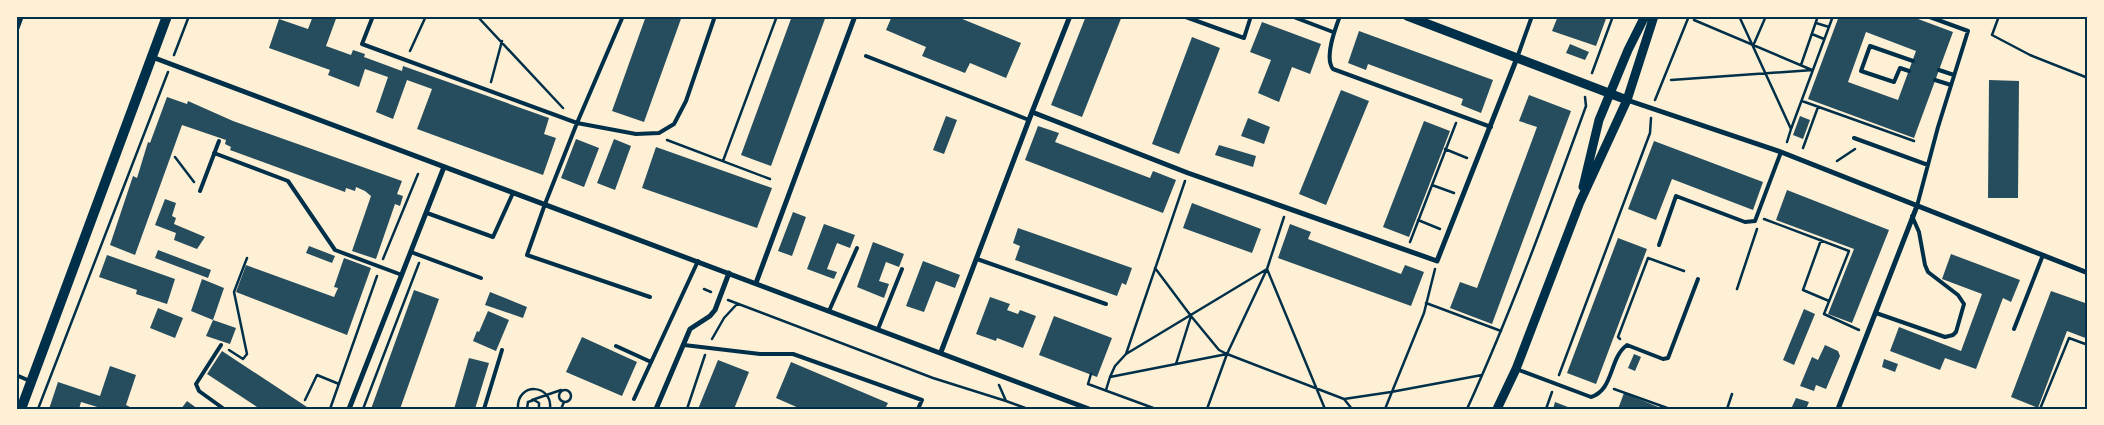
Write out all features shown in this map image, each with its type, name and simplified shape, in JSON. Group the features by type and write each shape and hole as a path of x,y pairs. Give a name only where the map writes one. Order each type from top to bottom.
{"main road":[{"path":"21,409 167,16"}],"street":[{"path":"756,283 855,16"},
{"path":"941,352 1070,16"},
{"path":"1407,16 1627,100 1781,152 2088,273"},
{"path":"1580,202 1595,132 1628,50 1645,16"},
{"path":"1497,409 1516,369 1580,202 1627,100 1654,16"},
{"path":"152,57 1089,409"},
{"path":"1032,112 1188,173 1437,261 1517,58"},
{"path":"348,409 444,167"},
{"path":"1838,409 1917,206"},
{"path":"656,409 690,329 710,316 729,273"}],"lane":[{"path":"16,32 22,16"},
{"path":"373,16 362,44 578,123 636,134 660,133 674,124 686,101 715,16"},
{"path":"623,16 545,204 527,255 650,297"},
{"path":"1183,16 1244,38 1251,16"},
{"path":"1291,16 1334,32"},
{"path":"1340,16 1334,32 1329,59 1333,69 1491,127"},
{"path":"1517,58 1532,16"},
{"path":"1917,206 1950,85 1968,31 1927,16"},
{"path":"1909,71 1900,68 1894,82 1861,71 1870,46 1913,61"},
{"path":"866,56 1029,120"},
{"path":"1939,70 1954,75"},
{"path":"1935,80 1950,85"},
{"path":"1854,138 1928,165"},
{"path":"200,191 219,141"},
{"path":"1659,245 1676,196 1745,222 1756,221 1781,152"},
{"path":"214,153 288,181 335,250 402,275"},
{"path":"427,213 493,237 513,193"},
{"path":"1876,312 1946,337 1956,332 1964,304 1958,295 1928,272 1919,232 1912,216"},
{"path":"829,311 857,248"},
{"path":"411,252 481,278"},
{"path":"2014,329 2043,255"},
{"path":"977,259 1106,304"},
{"path":"634,399 698,261"},
{"path":"878,329 902,269"},
{"path":"1516,369 1591,397 1598,395 1606,386 1620,350 1627,345 1663,358 1668,358 1698,279"},
{"path":"222,345 196,384 199,391 224,409"},
{"path":"684,345 760,354 793,354 922,400 918,409"},
{"path":"616,346 651,362"},
{"path":"484,409 502,350"},
{"path":"16,375 31,381"}],"path":[{"path":"38,409 189,16"},
{"path":"406,60 426,16"},
{"path":"477,16 578,123"},
{"path":"722,161 777,16"},
{"path":"1591,74 1613,16"},
{"path":"1546,409 1650,133 1651,108 1689,16"},
{"path":"1738,16 1791,129"},
{"path":"1753,46 1766,16"},
{"path":"1801,66 1818,16"},
{"path":"1787,142 1833,16"},
{"path":"1998,16 1992,35 2030,55 2088,78"},
{"path":"1694,20 1813,70"},
{"path":"1816,23 1829,27"},
{"path":"1812,34 1824,39"},
{"path":"489,91 502,41"},
{"path":"1672,80 1813,70"},
{"path":"1467,409 1501,331 1586,106 1583,94"},
{"path":"1802,101 1914,141"},
{"path":"1803,148 1818,107"},
{"path":"1407,250 1452,131"},
{"path":"649,133 770,179"},
{"path":"1446,149 1477,162"},
{"path":"175,157 200,191"},
{"path":"1126,354 1188,173"},
{"path":"330,409 380,267 418,174"},
{"path":"1432,184 1463,197"},
{"path":"1206,409 1227,354 1267,269 1287,209"},
{"path":"1737,289 1759,217 1849,251 1824,314 1862,331"},
{"path":"1418,220 1449,233"},
{"path":"1821,240 1803,290 1829,302"},
{"path":"363,409 422,256"},
{"path":"222,345 243,360 247,354 234,292 247,258"},
{"path":"1627,345 1618,337 1648,258 1684,271"},
{"path":"1385,409 1426,303 1437,261"},
{"path":"1155,268 1219,350 1344,399 1352,409"},
{"path":"1106,390 1115,366 1126,354 1267,269"},
{"path":"1267,269 1325,409"},
{"path":"704,289 933,378 1028,409"},
{"path":"1426,303 1501,331"},
{"path":"1176,364 1191,316"},
{"path":"2040,409 2069,338 2088,345"},
{"path":"1110,377 1227,354"},
{"path":"994,372 1006,401"},
{"path":"1091,374 1088,384 1156,409"},
{"path":"305,400 317,375 339,384"},
{"path":"1344,399 1482,375"},
{"path":"1606,386 1670,409"},
{"path":"518,409 519,398 526,391 537,389 547,395 550,409"},
{"path":"563,390 558,396 564,402"},
{"path":"527,409 527,404 532,400 563,390 568,391 571,396 568,401 564,402 561,409"},
{"path":"1727,409 1732,394"},
{"path":"532,400 539,403 539,409"}],"building":[{"path":"313,16 337,16 326,46 351,55 353,50 365,54 364,57 402,71 403,66 549,118 544,134 556,138 543,175 417,129 432,89 407,80 393,119 376,112 388,77 365,69 359,87 328,75 330,70 269,48 279,19 308,29"},
{"path":"646,16 682,16 644,122 612,111"},
{"path":"792,16 826,16 771,166 741,155"},
{"path":"892,16 955,16 1021,43 1006,78 970,63 965,73 922,56 926,47 886,30"},
{"path":"1086,16 1122,16 1082,117 1051,105"},
{"path":"1558,16 1607,16 1596,46 1552,31"},
{"path":"1839,16 1910,16 1953,32 1914,138 1808,99","holes":["1866,32 1916,51 1898,100 1848,82"]},
{"path":"1262,22 1321,44 1310,74 1292,67 1279,102 1258,93 1271,60 1250,52"},
{"path":"1359,31 1493,80 1481,113 1461,105 1463,99 1368,64 1366,70 1348,63"},
{"path":"1192,37 1220,48 1179,154 1152,144"},
{"path":"1570,44 1589,52 1585,60 1566,53"},
{"path":"1989,80 2019,81 2018,198 1988,198"},
{"path":"1341,90 1369,101 1326,205 1299,194"},
{"path":"1529,95 1571,111 1492,324 1450,308 1460,282 1477,288 1537,127 1519,121"},
{"path":"167,97 187,104 188,101 233,121 402,181 397,194 403,196 400,206 395,204 376,259 352,251 371,196 365,191 356,187 355,191 346,188 345,192 230,150 231,147 225,144 226,140 182,125 135,255 110,245 133,176 137,178 148,142 150,143"},
{"path":"946,116 957,120 944,154 933,150"},
{"path":"1800,116 1810,120 1803,139 1793,135"},
{"path":"1248,118 1270,127 1264,144 1241,136"},
{"path":"1424,121 1450,131 1409,237 1383,227"},
{"path":"1038,126 1059,133 1055,142 1150,178 1153,171 1176,180 1163,213 1025,160"},
{"path":"576,139 599,148 584,187 561,178"},
{"path":"614,139 631,146 615,190 597,183"},
{"path":"1654,141 1763,182 1753,210 1672,179 1656,220 1628,209"},
{"path":"1219,145 1256,156 1253,167 1215,155"},
{"path":"656,147 772,188 757,228 642,188"},
{"path":"1787,190 1889,230 1852,323 1828,314 1854,249 1776,220"},
{"path":"165,199 176,203 172,216 176,218 174,224 205,237 197,249 174,240 176,233 155,225"},
{"path":"1192,203 1261,229 1252,253 1183,228"},
{"path":"793,212 806,217 792,256 778,251"},
{"path":"824,224 855,235 850,248 837,243 827,269 837,272 834,279 807,269"},
{"path":"1290,224 1311,232 1308,239 1401,274 1405,265 1424,272 1411,306 1278,258"},
{"path":"1018,228 1132,268 1126,285 1122,283 1117,296 1015,260 1020,246 1013,243"},
{"path":"1618,238 1647,249 1596,384 1567,373"},
{"path":"873,242 904,254 899,267 886,262 879,281 889,284 884,298 857,287"},
{"path":"309,246 335,256 332,263 306,253"},
{"path":"158,250 211,270 208,278 155,258"},
{"path":"1951,254 2020,280 2011,302 2003,298 1976,369 1945,358 1940,370 1890,351 1899,327 1961,351 1982,294 1942,279"},
{"path":"107,255 175,279 167,304 136,294 137,290 99,277"},
{"path":"344,258 371,268 347,335 236,292 246,265 334,297 338,288 334,287"},
{"path":"923,261 960,275 955,288 936,281 924,312 906,306"},
{"path":"202,279 224,288 213,320 191,311"},
{"path":"414,290 439,299 400,409 371,409"},
{"path":"2051,291 2088,304 2088,339 2067,331 2038,408 2011,397"},
{"path":"490,292 527,307 523,318 485,305"},
{"path":"990,297 1010,304 1007,310 1018,314 1020,310 1036,316 1023,348 997,338 996,341 976,334"},
{"path":"158,308 183,318 175,338 150,328"},
{"path":"1804,309 1815,314 1794,365 1783,360"},
{"path":"488,311 509,320 496,351 473,341"},
{"path":"1054,316 1112,338 1097,377 1039,355"},
{"path":"213,320 236,328 230,344 206,336"},
{"path":"582,337 637,362 622,396 566,372"},
{"path":"1825,345 1838,351 1840,356 1826,389 1816,385 1814,391 1800,386 1812,357 1818,360"},
{"path":"222,351 310,409 260,409 207,374"},
{"path":"1634,354 1641,357 1635,371 1628,368"},
{"path":"469,358 489,363 475,409 454,409"},
{"path":"1884,359 1898,364 1895,372 1882,367"},
{"path":"718,360 749,372 734,409 698,409"},
{"path":"791,362 888,403 885,409 801,409 776,398"},
{"path":"110,366 136,375 126,405 130,407 129,409 104,409 81,402 79,409 49,409 58,382 100,396"},
{"path":"1624,393 1663,409 1618,409"},
{"path":"1796,398 1809,402 1806,409 1791,409"},
{"path":"187,401 198,409 181,409"},
{"path":"1555,402 1573,409 1553,409"}]}
